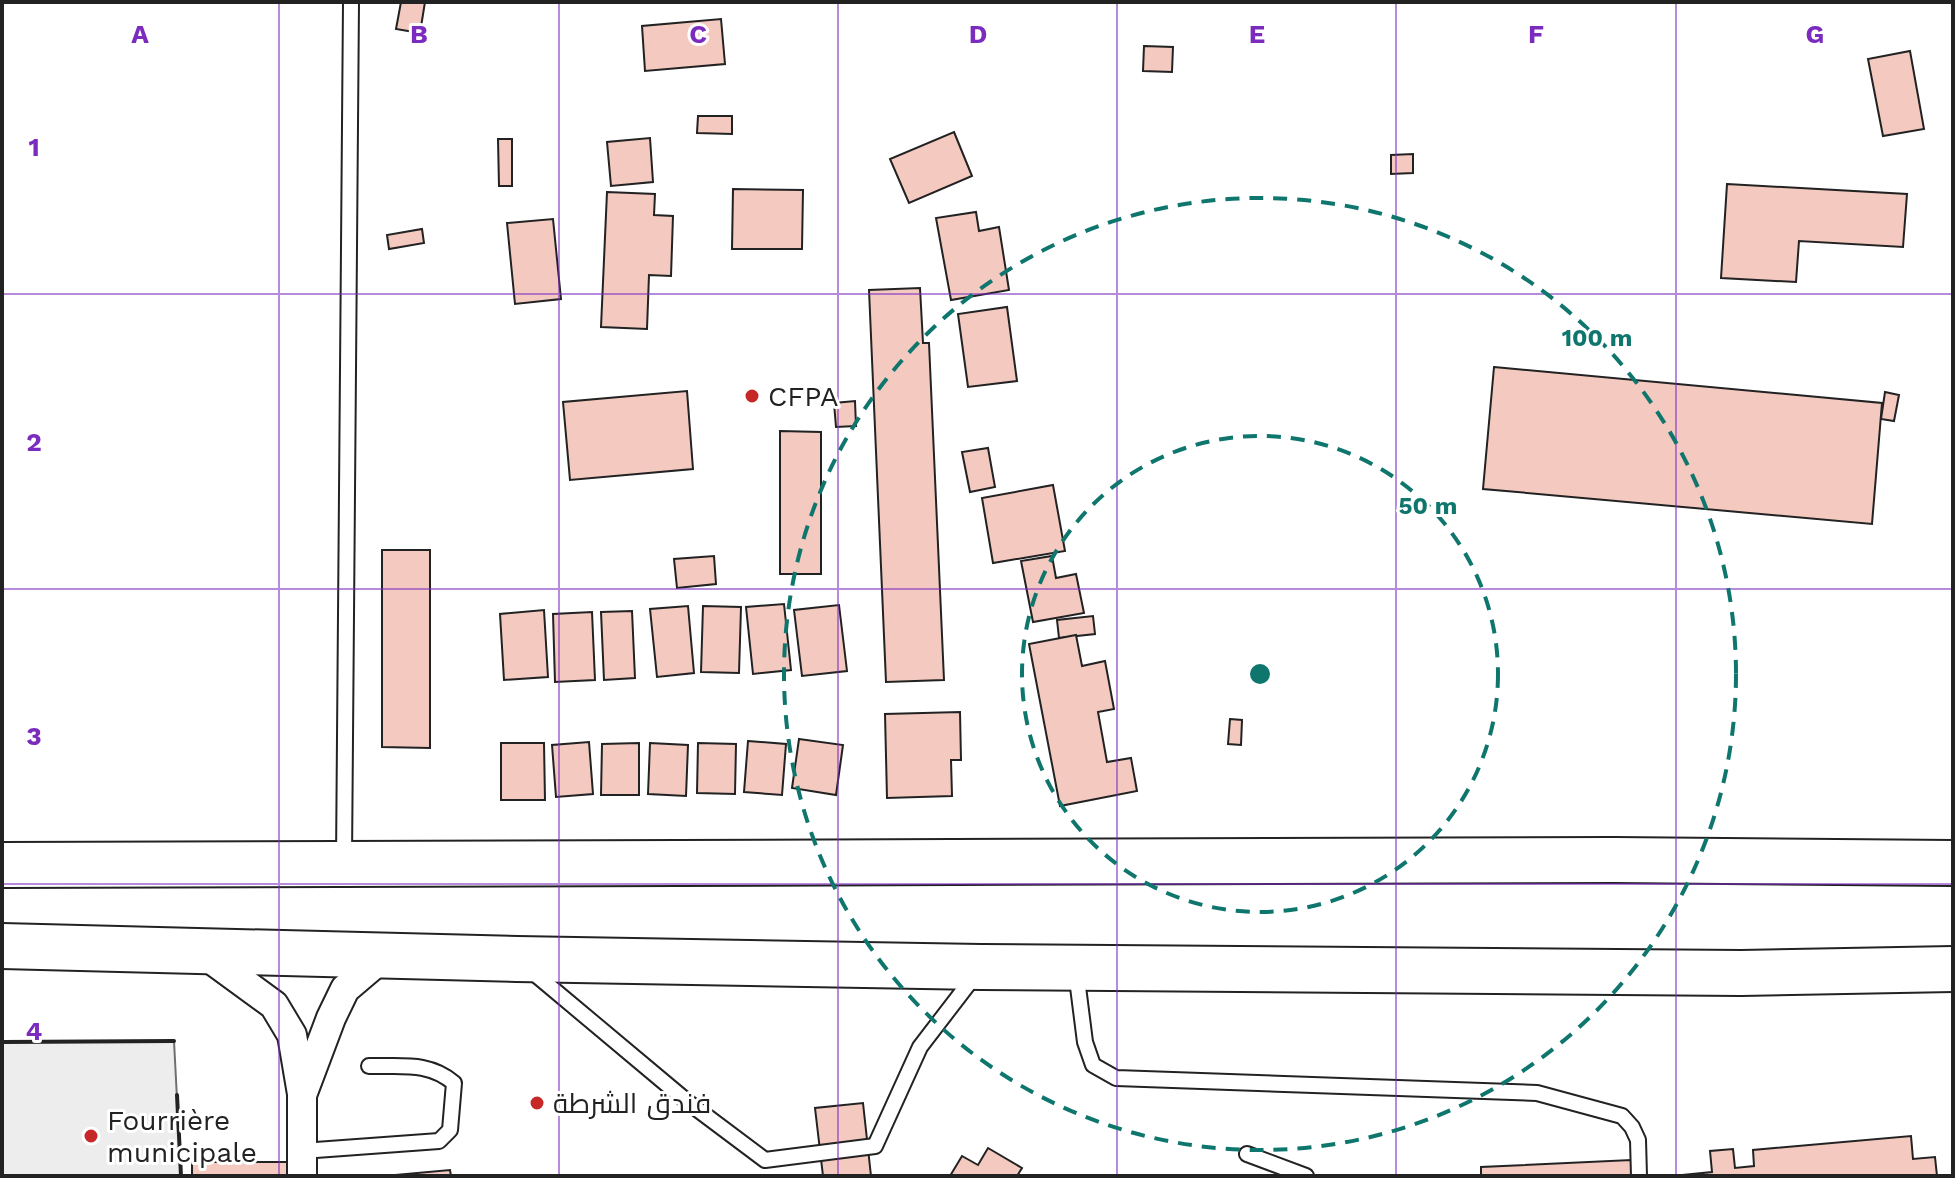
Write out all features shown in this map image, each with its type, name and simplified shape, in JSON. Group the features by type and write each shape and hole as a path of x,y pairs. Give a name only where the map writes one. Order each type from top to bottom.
{"highway":[{"path":"2,865 1567,860 1953,863"},
{"path":"2,946 981,967 1741,973 1953,969"}],"street":[{"path":"198,951 274,1005 292,1035 302,1095 302,1163"},
{"path":"302,1095 345,989 385,955"}],"lane":[{"path":"344,864 351,2"},
{"path":"517,959 689,1103 765,1160 875,1146 920,1047 981,967"},
{"path":"1076,967 1085,1042 1093,1065 1116,1078 1537,1093 1622,1116 1638,1140 1639,1176"},
{"path":"302,1163 439,1141 450,1130 454,1083 442,1073 429,1067 369,1066"},
{"path":"1247,1154 1306,1176"}],"shaded area":[{"name":"Fourrière municipale","path":"174,1041 181,1176 2,1176 2,1042"}],"building":[{"path":"401,2 425,2 420,33 396,29"},
{"path":"721,19 725,64 645,71 642,26"},
{"path":"1144,46 1173,47 1172,72 1143,71"},
{"path":"1910,51 1924,129 1883,136 1868,59"},
{"path":"698,116 732,116 732,134 697,133"},
{"path":"954,132 972,176 909,203 890,159"},
{"path":"650,138 653,182 611,186 607,142"},
{"path":"498,139 512,139 512,186 499,186"},
{"path":"1413,154 1413,173 1391,174 1391,155"},
{"path":"1727,184 1907,194 1903,247 1799,241 1796,282 1721,278"},
{"path":"733,189 803,190 802,249 732,249"},
{"path":"607,192 655,194 654,215 673,216 671,276 649,275 647,329 601,327"},
{"path":"976,212 979,231 999,227 1009,290 951,300 936,218"},
{"path":"553,219 561,299 515,304 507,223"},
{"path":"422,229 424,243 389,249 387,235"},
{"path":"920,288 923,343 929,343 944,680 886,682 869,290"},
{"path":"1007,307 1017,381 968,387 958,314"},
{"path":"1494,367 1882,403 1872,524 1483,489"},
{"path":"687,391 693,469 570,480 563,402"},
{"path":"1885,392 1899,395 1894,421 1881,419"},
{"path":"855,401 856,426 836,427 834,403"},
{"path":"780,431 821,432 821,574 780,574"},
{"path":"988,448 995,487 970,492 962,452"},
{"path":"1053,485 1065,551 993,563 982,498"},
{"path":"382,550 430,550 430,748 382,747"},
{"path":"714,556 716,584 677,588 674,559"},
{"path":"1052,556 1056,578 1076,574 1084,613 1033,622 1021,561"},
{"path":"784,604 791,670 753,674 746,607"},
{"path":"839,605 847,671 802,676 794,610"},
{"path":"688,606 694,673 657,677 650,609"},
{"path":"703,606 741,607 739,673 701,672"},
{"path":"544,610 548,677 504,680 500,614"},
{"path":"632,611 635,678 604,680 601,612"},
{"path":"592,612 595,680 555,682 553,614"},
{"path":"1093,616 1095,634 1059,638 1057,620"},
{"path":"1076,635 1082,666 1105,661 1114,709 1098,712 1107,762 1131,758 1137,791 1060,806 1029,644"},
{"path":"960,712 961,760 951,760 952,796 887,798 885,714"},
{"path":"1230,719 1242,720 1241,745 1228,744"},
{"path":"799,739 843,745 836,795 792,788"},
{"path":"748,741 786,744 782,795 744,792"},
{"path":"589,742 593,794 556,797 552,745"},
{"path":"501,743 544,743 545,800 501,800"},
{"path":"639,743 639,795 601,795 602,744"},
{"path":"650,743 688,745 686,796 648,794"},
{"path":"698,743 736,744 735,794 697,793"},
{"path":"863,1103 871,1176 823,1176 815,1108"},
{"path":"1911,1136 1913,1159 1935,1157 1937,1176 1672,1176 1712,1172 1710,1151 1733,1149 1735,1168 1754,1166 1753,1150"},
{"path":"988,1148 1022,1168 1017,1176 950,1176 962,1156 978,1165"},
{"path":"1631,1160 1632,1176 1481,1176 1481,1167"},
{"path":"192,1162 287,1162 287,1176 192,1176"},
{"path":"450,1170 451,1176 384,1176"}],"wall":[{"path":"2,1042 174,1041"},
{"path":"177,1095 181,1176"}],"place":[{"name":"CFPA","path":"752,396"},
{"name":"فندق الشرطة","path":"537,1103"},
{"name":"Fourrière municipale","path":"91,1136"}]}
